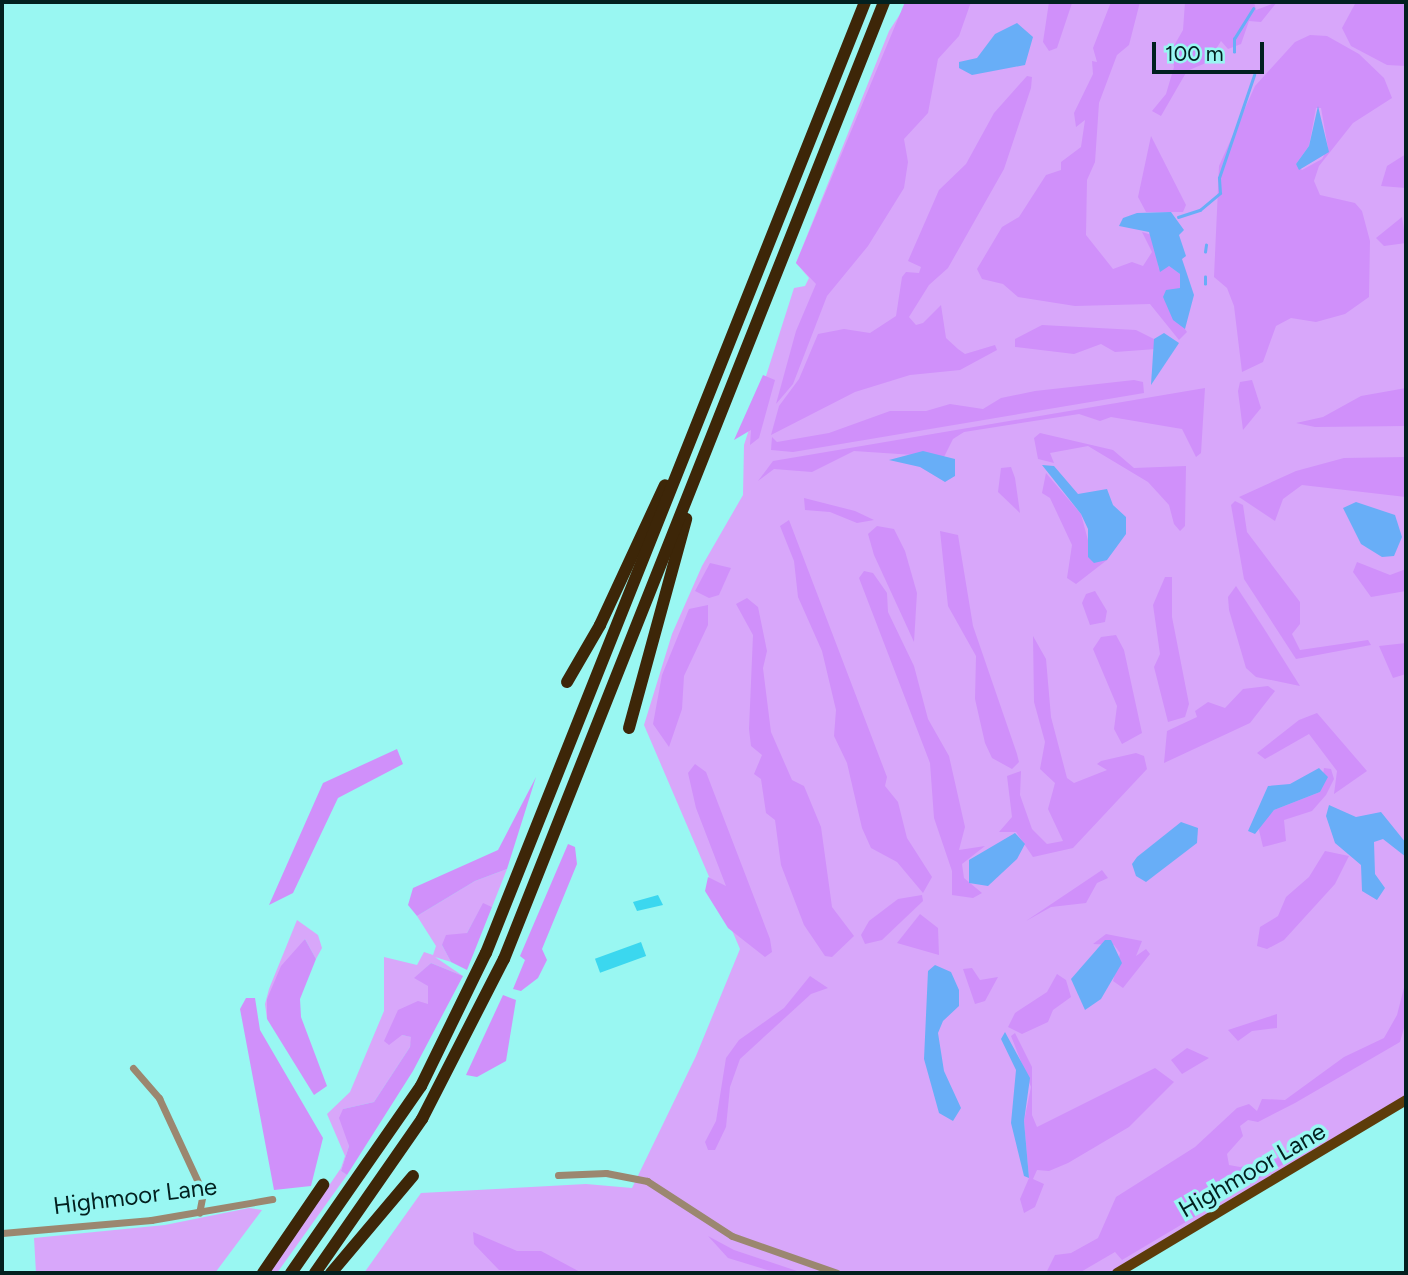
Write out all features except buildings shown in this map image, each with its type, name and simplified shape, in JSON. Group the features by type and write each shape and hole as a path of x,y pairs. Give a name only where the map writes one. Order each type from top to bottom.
{"highway":[{"path":"290,1273 382,1147 454,1020 519,874 865,2"},
{"path":"315,1273 394,1163 477,1018 884,2"},
{"path":"567,682 692,433"},
{"path":"629,728 706,448"},
{"path":"331,1273 413,1175"},
{"path":"263,1273 323,1185"}],"main road":[{"name":"Highmoor Lane","path":"1117,1273 1406,1100"}],"street":[{"path":"133,1068 159,1098 203,1193 198,1213"},
{"path":"558,1175 606,1173 647,1181 732,1236 837,1273"},
{"name":"Highmoor Lane","path":"2,1233 198,1213 272,1199"}],"shaded area":[{"path":"905,2 971,2 959,36 938,59 928,113 904,139 908,162 904,188 868,246 827,296 793,384 776,404 796,331 816,284 796,263"},
{"path":"908,2 1406,2 1406,1100 1117,1273 364,1273 421,1193 586,1184 632,1188 696,1056 740,949 644,725 672,634 702,566 743,495 744,445 794,288 805,286 809,278 796,263 889,31"},
{"path":"1049,2 1072,3 1057,48 1049,51 1043,42"},
{"path":"1111,2 1140,2 1129,45 1117,55 1099,103 1095,162 1087,180 1086,235 1113,269 1132,262 1143,266 1152,252 1142,232 1152,235 1159,269 1169,266 1180,274 1180,288 1163,297 1187,332 1179,340 1150,304 1075,306 1018,297 1003,284 982,279 977,269 1002,227 1019,217 1046,175 1061,170 1061,162 1081,147 1085,120 1076,127 1074,113 1093,74 1092,61 1097,62 1093,48"},
{"path":"1185,2 1254,2 1256,10 1277,2 1261,22 1249,21 1241,44 1228,49 1221,41 1208,62 1187,71 1161,116 1152,111 1166,94 1174,67 1171,51 1183,30"},
{"path":"1356,2 1406,2 1406,66 1387,65 1351,46 1342,28"},
{"path":"1310,35 1327,36 1359,54 1384,78 1392,98 1353,123 1319,166 1314,181 1320,195 1355,203 1362,211 1370,241 1369,297 1345,314 1316,322 1291,318 1276,326 1263,362 1242,372 1234,306 1227,288 1214,277 1219,166 1255,86 1295,42","holes":["1316,108 1321,108 1328,148 1322,159 1302,170 1296,164 1309,146"]},
{"path":"1027,76 1032,77 1031,88 1004,169 948,268 929,285 909,317 916,325 923,323 941,305 946,338 958,349 965,354 995,345 997,350 960,370 910,375 855,392 771,435 779,406 799,379 818,334 844,329 870,333 896,316 902,277 906,272 919,273 921,267 908,261 939,190 966,164 994,113"},
{"path":"1151,136 1186,205 1183,212 1146,212 1138,197"},
{"path":"1406,154 1406,188 1381,186 1387,166"},
{"path":"1402,217 1406,243 1384,246 1376,238"},
{"path":"1042,325 1136,330 1154,339 1156,349 1115,352 1101,344 1074,354 1015,347 1015,339"},
{"path":"763,375 775,380 759,438 750,445 751,430 734,440"},
{"path":"1134,380 1143,382 1144,393 793,452 771,450 772,437 777,442 829,433 890,411 926,411 950,404 983,409 1001,398 1035,391"},
{"path":"1252,380 1261,408 1243,430 1238,391 1240,382"},
{"path":"1205,388 1201,453 1196,457 1182,429 1111,417 1100,421 1079,414 964,432 953,439 944,457 854,451 812,472 774,469 758,481 773,461"},
{"path":"1406,388 1406,426 1315,427 1296,423 1323,417 1361,396"},
{"path":"1040,433 1113,450 1134,468 1186,466 1185,526 1180,531 1174,524 1169,505 1148,482 1088,446 1050,453 1054,463 1038,459 1034,438"},
{"path":"1406,457 1406,497 1302,485 1283,499 1275,521 1239,497 1296,471 1344,458"},
{"path":"1011,467 1020,513 998,492 1001,468"},
{"path":"1046,473 1081,514 1090,548 1107,560 1076,584 1067,578 1072,545 1050,498 1042,493"},
{"path":"804,498 855,511 874,520 857,523 830,512 805,510"},
{"path":"1235,501 1243,505 1247,532 1300,602 1300,624 1292,634 1300,650 1368,640 1371,645 1296,659 1244,579 1231,505"},
{"path":"789,520 887,777 885,786 898,802 907,838 932,877 923,893 897,862 871,848 862,828 847,763 834,736 836,710 822,651 798,597 794,561 780,526"},
{"path":"877,526 894,529 905,551 917,593 914,642 874,555 868,534"},
{"path":"940,531 958,535 973,626 1019,762 1012,769 992,758 985,743 975,699 976,656 948,606"},
{"path":"1357,562 1390,575 1406,569 1406,591 1371,597 1353,572"},
{"path":"710,563 731,568 719,595 709,598 695,591"},
{"path":"864,571 873,573 887,593 888,612 914,666 928,719 949,756 965,827 959,850 985,846 962,864 964,878 982,893 973,898 952,895 952,871 934,818 930,763 859,578"},
{"path":"1165,577 1172,577 1172,617 1189,704 1185,717 1168,722 1154,667 1160,654 1153,605"},
{"path":"1236,586 1300,686 1256,677 1246,668 1229,610 1228,597"},
{"path":"1095,591 1107,611 1105,622 1090,625 1082,603 1086,594"},
{"path":"747,598 758,607 767,651 763,668 771,732 792,780 804,786 821,827 832,907 854,936 832,957 825,956 804,925 781,865 775,820 766,813 761,779 754,774 762,755 751,746 749,729 753,635 736,604"},
{"path":"708,605 708,625 684,676 682,709 669,747 653,724 662,675 689,609"},
{"path":"1116,635 1124,650 1142,733 1122,744 1114,729 1117,706 1093,649 1101,637"},
{"path":"1033,636 1046,659 1051,717 1067,778 1074,783 1107,770 1097,764 1101,761 1136,753 1144,756 1147,769 1073,848 1033,857 1016,832 999,832 1012,817 1007,776 1021,771 1020,795 1032,829 1047,844 1063,841 1048,809 1055,783 1040,769 1045,742 1034,702"},
{"path":"1406,643 1406,674 1393,678 1379,646"},
{"path":"1268,686 1275,691 1250,723 1164,763 1167,731 1197,717 1195,711 1208,702 1225,708 1243,689"},
{"path":"1317,713 1367,771 1334,794 1337,771 1309,734 1265,759 1257,753 1299,720"},
{"path":"397,749 403,764 338,798 293,893 269,905 323,783"},
{"path":"695,764 706,772 770,939 772,952 765,957 728,928 705,891 708,877 726,886 696,808 688,773"},
{"path":"1324,768 1331,769 1334,779 1326,795 1312,811 1284,820 1286,841 1263,847 1258,826 1274,810 1320,792"},
{"path":"536,777 507,869 475,881 417,916 408,905 413,888 498,850"},
{"path":"568,844 575,847 577,864 542,949 547,960 538,978 521,991 513,989 525,960 520,956"},
{"path":"1325,851 1349,856 1335,884 1284,940 1267,949 1257,946 1260,927 1278,916 1286,897 1309,877"},
{"path":"507,869 492,907 483,904 467,933 442,945 451,962 435,957 463,976 431,963 415,978 429,986 428,1005 402,1035 412,1037 410,1047 374,1102 343,1109 349,1146 341,1171 347,1175 277,1273 269,1273 341,1168 345,1156 327,1114 350,1092 384,1011 384,957 417,965 424,952 433,955 436,946 417,916 475,881"},
{"path":"1102,870 1108,878 1097,883 1086,903 1051,907 1026,921"},
{"path":"922,895 923,901 882,940 865,944 861,935 869,921 898,899"},
{"path":"483,903 492,907 467,970 451,962 442,945 446,935 467,933"},
{"path":"920,914 938,928 939,955 897,943"},
{"path":"297,920 318,935 322,948 316,959 305,939 267,999 267,1019 265,1004 269,989"},
{"path":"1106,934 1142,941 1136,956 1146,949 1150,954 1123,988 1113,981 1120,953 1114,945 1093,944"},
{"path":"305,939 316,959 300,999 301,1017 327,1086 314,1095 267,1019 267,999 281,966"},
{"path":"431,963 463,976 413,1071 347,1175 341,1171 349,1146 339,1118 343,1109 374,1102 410,1047 411,1037 402,1035 389,1045 384,1041 398,1010 418,1001 428,1004 428,986 414,978"},
{"path":"972,968 980,980 998,977 985,1001 975,1004 963,969"},
{"path":"1057,974 1066,980 1071,997 1053,1010 1048,1022 1022,1034 1008,1027 1015,1013 1047,992"},
{"path":"810,976 828,988 811,994 740,1059 730,1087 726,1127 715,1150 708,1150 705,1142 716,1121 726,1058 739,1040 784,1008"},
{"path":"1406,980 1406,1021 1400,1042 1258,1122 1248,1120 1240,1126 1243,1136 1227,1154 1229,1165 1240,1167 1276,1159 1292,1148 1297,1156 1122,1260 1115,1252 1079,1273 1046,1273 1055,1255 1071,1253 1098,1238 1116,1197 1195,1147 1237,1108 1249,1104 1257,1111 1262,1099 1285,1100 1344,1057 1384,1038 1397,1015"},
{"path":"503,995 516,1000 506,1061 477,1077 466,1075"},
{"path":"246,998 255,998 260,1030 323,1138 311,1186 274,1190 240,1009"},
{"path":"1277,1014 1277,1028 1252,1031 1238,1041 1228,1030"},
{"path":"1015,1033 1032,1067 1032,1115 1037,1127 1155,1068 1174,1082 1129,1127 1068,1163 1049,1171 1037,1170 1033,1179 1044,1184 1035,1207 1024,1213 1020,1199 1029,1178 1024,1121 1031,1087 1011,1036"},
{"path":"1187,1048 1209,1058 1182,1074 1171,1060"},
{"path":"249,1208 262,1210 215,1273 36,1273 34,1238 165,1225"},
{"path":"473,1232 517,1251 541,1251 582,1273 499,1270 474,1244"},
{"path":"708,1236 734,1250 803,1273 777,1273 728,1258"}],"water":[{"path":"1017,23 1033,37 1025,65 972,75 959,68 959,62 977,58 995,34"},
{"path":"1318,106 1329,152 1299,170 1296,164 1309,146"},
{"path":"1171,212 1184,230 1179,235 1186,256 1182,259 1194,295 1185,329 1173,320 1163,297 1166,290 1180,288 1180,274 1169,266 1160,272 1149,232 1119,226 1123,218 1137,213"},
{"path":"1164,333 1179,343 1151,385 1154,339"},
{"path":"923,451 955,459 955,476 945,482 920,467 889,460"},
{"path":"1042,465 1054,466 1078,494 1107,489 1113,505 1126,517 1126,534 1107,560 1094,563 1088,557 1088,529 1081,514"},
{"path":"1356,502 1395,515 1402,537 1394,556 1382,557 1361,544 1343,508"},
{"path":"1319,768 1328,777 1320,792 1274,810 1255,834 1248,831 1268,786 1290,784"},
{"path":"1329,805 1356,817 1381,812 1406,843 1406,857 1383,839 1374,842 1375,874 1385,888 1377,900 1362,891 1361,865 1335,843 1326,816"},
{"path":"1181,822 1198,828 1197,843 1146,882 1136,876 1132,864 1137,857"},
{"path":"1015,833 1025,844 1017,859 988,886 969,883 969,860"},
{"path":"1105,940 1111,940 1122,963 1101,999 1085,1010 1071,979"},
{"path":"935,965 951,972 959,990 959,1006 943,1021 938,1033 944,1071 961,1108 953,1121 939,1113 924,1059 928,971"},
{"path":"1005,1032 1030,1078 1024,1121 1029,1178 1024,1176 1011,1123 1016,1070 1001,1039"}],"waterway":[{"path":"1234,52 1234,39 1253,9"},
{"path":"1178,217 1200,210 1220,193 1219,178 1254,75"},
{"path":"1205,252 1206,245"},
{"path":"1205,277 1205,284"}]}
